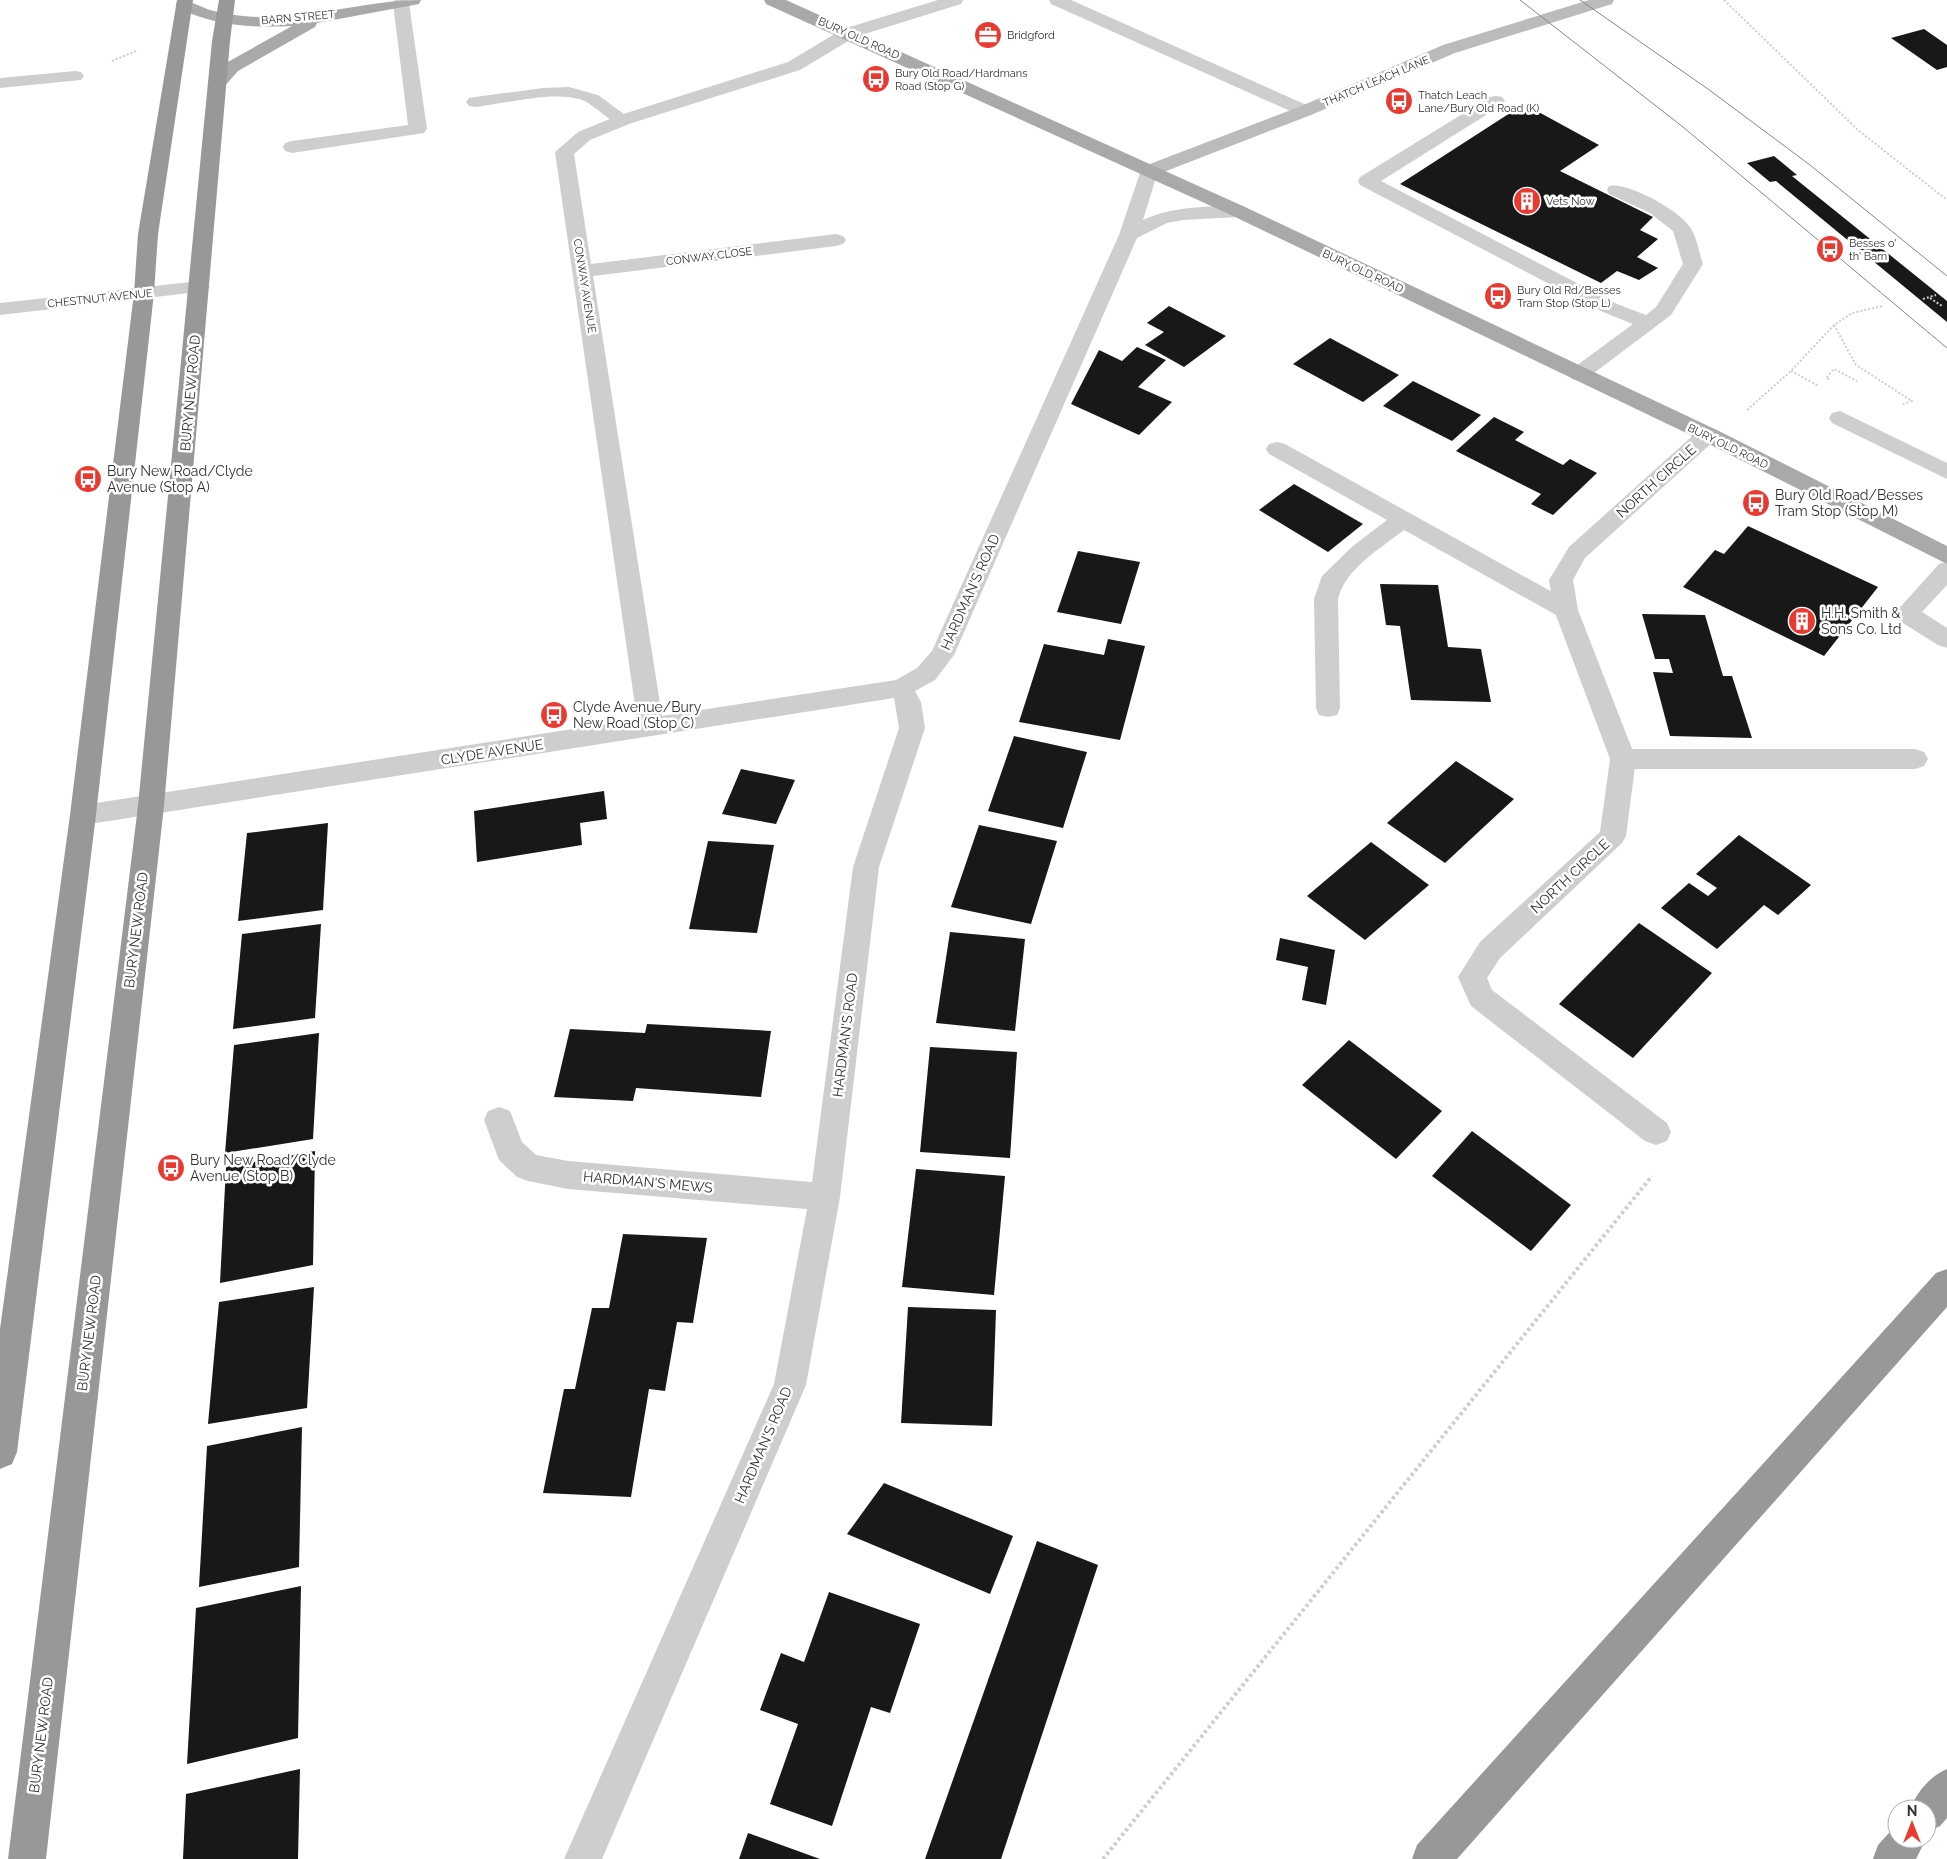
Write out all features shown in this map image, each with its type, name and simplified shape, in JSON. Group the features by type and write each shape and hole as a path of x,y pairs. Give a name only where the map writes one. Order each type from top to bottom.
{"highway":[{"name":"BURY NEW ROAD","path":"27,1859 151,806 200,287 217,84 227,0"},
{"path":"0,1452 83,815 144,294 148,234 185,2"},
{"path":"1431,1859 1947,1284"},
{"path":"1937,1800 1947,1788"}],"main road":[{"name":"BURY OLD ROAD","path":"772,0 849,33 1238,211 1707,435 1947,556"},
{"name":"BARN STREET","path":"185,2 197,14 224,19 272,22 316,18 407,1"},
{"path":"217,84 232,67 316,18"}],"street":[{"name":"CONWAY AVENUE","path":"651,727 564,152 584,136 623,120 794,66 849,33 955,0"},
{"path":"1057,0 1305,111"},
{"name":"THATCH LEACH LANE","path":"1149,171 1305,111 1449,49 1606,0"},
{"path":"292,147 418,129 407,1"},
{"path":"0,83 75,76"},
{"path":"475,102 558,93 580,94 601,103 623,120"},
{"path":"1496,101 1367,182 1610,308 1649,323"},
{"name":"HARDMAN'S ROAD","path":"583,1859 790,1385 825,1197 866,868 912,728 908,702 901,688 926,674 942,655 1129,235 1149,171"},
{"path":"1579,374 1664,311 1693,264 1682,229 1657,209 1616,190"},
{"path":"1129,235 1161,219 1183,214 1238,211"},
{"name":"CONWAY CLOSE","path":"582,271 836,240"},
{"name":"CHESTNUT AVENUE","path":"0,309 200,287"},
{"path":"1840,418 1947,472"},
{"name":"NORTH CIRCLE","path":"1656,1132 1481,998 1472,977 1490,950 1613,836 1623,759 1566,610 1561,580 1576,553 1707,435"},
{"path":"1277,449 1566,610"},
{"path":"1328,708 1326,599 1330,582 1361,552 1403,519"},
{"path":"1947,570 1906,614 1947,639"},
{"name":"CLYDE AVENUE","path":"83,815 151,806 901,688"},
{"path":"1623,759 1916,759"},
{"name":"HARDMAN'S MEWS","path":"499,1120 510,1150 528,1167 568,1175 825,1197"}],"path":[{"path":"1724,0 1842,116 1907,173 1947,200"},
{"path":"1923,299 1936,295"},
{"path":"1930,298 1942,306"},
{"path":"1751,406 1791,371 1834,325 1852,313 1883,306"},
{"path":"1834,325 1856,365 1912,401 1903,404 1894,400"},
{"path":"1835,382 1826,378 1834,369 1860,382"},
{"path":"1103,1859 1652,1178 1656,1132"}],"building":[{"path":"1924,29 1947,45 1947,67 1937,70 1891,38"},
{"name":"Vets Now","path":"1524,104 1599,145 1560,171 1653,217 1640,230 1658,239 1637,257 1658,268 1639,280 1617,271 1601,283 1400,184"},
{"path":"1774,156 1797,175 1792,176 1947,301 1947,322 1776,181 1770,182 1747,163"},
{"path":"1169,306 1226,336 1184,367 1145,345 1164,332 1147,323"},
{"path":"1330,338 1399,375 1363,402 1293,364"},
{"path":"1137,347 1166,360 1138,387 1172,402 1139,435 1071,404 1099,350 1122,361"},
{"path":"1413,381 1481,415 1452,441 1383,406"},
{"path":"1494,417 1524,432 1515,440 1563,465 1570,459 1597,473 1553,515 1531,504 1541,494 1456,451"},
{"path":"1294,484 1363,524 1328,552 1259,510"},
{"name":"H.H. Smith & Sons Co. Ltd","path":"1748,526 1878,587 1824,656 1683,587 1715,550 1724,554"},
{"path":"1078,551 1140,562 1121,624 1057,612"},
{"path":"1380,584 1438,585 1448,647 1481,649 1491,702 1411,700 1400,626 1386,625"},
{"path":"1642,614 1705,615 1723,676 1732,676 1752,738 1670,736 1653,672 1673,673 1669,659 1655,659"},
{"path":"1108,639 1145,646 1120,740 1019,722 1044,644 1104,655"},
{"path":"1014,736 1087,752 1063,828 988,811"},
{"path":"1456,761 1514,799 1445,863 1387,823"},
{"path":"741,769 795,780 776,824 722,814"},
{"path":"604,791 607,819 580,823 582,845 477,862 474,811"},
{"path":"328,823 323,910 238,921 247,833"},
{"path":"979,825 1057,841 1031,924 951,907"},
{"path":"1739,835 1811,885 1778,915 1764,905 1717,949 1661,908 1689,883 1708,896 1717,888 1696,874"},
{"path":"708,841 774,845 757,933 689,929"},
{"path":"1371,842 1429,885 1365,940 1307,896"},
{"path":"1639,923 1712,973 1633,1058 1559,1004"},
{"path":"321,924 315,1018 233,1029 242,934"},
{"path":"950,932 1025,939 1015,1031 936,1023"},
{"path":"1280,938 1335,950 1326,1005 1302,1000 1308,967 1276,960"},
{"path":"647,1024 771,1031 761,1097 636,1088 633,1101 554,1097 570,1029 645,1033"},
{"path":"319,1033 313,1139 225,1153 234,1045"},
{"path":"1349,1040 1442,1111 1396,1159 1302,1085"},
{"path":"930,1047 1017,1052 1010,1158 920,1152"},
{"path":"1472,1131 1571,1205 1531,1251 1432,1176"},
{"path":"315,1151 313,1265 220,1283 226,1167"},
{"path":"916,1169 1005,1176 994,1295 902,1287"},
{"path":"623,1234 707,1238 693,1323 677,1322 665,1391 649,1389 631,1497 543,1493 564,1389 575,1389 592,1308 609,1308"},
{"path":"314,1287 307,1408 208,1424 219,1302"},
{"path":"908,1307 996,1310 992,1426 901,1423"},
{"path":"302,1427 299,1567 199,1587 207,1446"},
{"path":"884,1483 1013,1536 990,1594 847,1534"},
{"path":"1037,1541 1098,1565 1001,1859 925,1859"},
{"path":"301,1586 298,1738 187,1764 196,1608"},
{"path":"829,1592 920,1624 890,1713 871,1707 832,1826 770,1804 798,1724 760,1710 781,1653 804,1662"},
{"path":"300,1769 298,1859 183,1859 186,1794"},
{"path":"748,1833 820,1859 739,1859"}],"tram line":[{"path":"1520,0 1683,127 1947,348"},
{"path":"1580,0 1708,89 1810,165 1947,276"}],"place":[{"name":"Bridgford","path":"988,35"},
{"name":"Bury Old Road/Hardmans Road (Stop G)","path":"876,79"},
{"name":"Thatch Leach Lane/Bury Old Road (K)","path":"1399,101"},
{"name":"Vets Now","path":"1527,201"},
{"name":"Besses o' th' Barn","path":"1830,249"},
{"name":"Bury Old Rd/Besses Tram Stop (Stop L)","path":"1498,296"},
{"name":"Bury New Road/Clyde Avenue (Stop A)","path":"88,479"},
{"name":"Bury Old Road/Besses Tram Stop (Stop M)","path":"1756,503"},
{"name":"H.H. Smith & Sons Co. Ltd","path":"1802,621"},
{"name":"Clyde Avenue/Bury New Road (Stop C)","path":"554,715"},
{"name":"Bury New Road/Clyde Avenue (Stop B)","path":"171,1168"}]}
